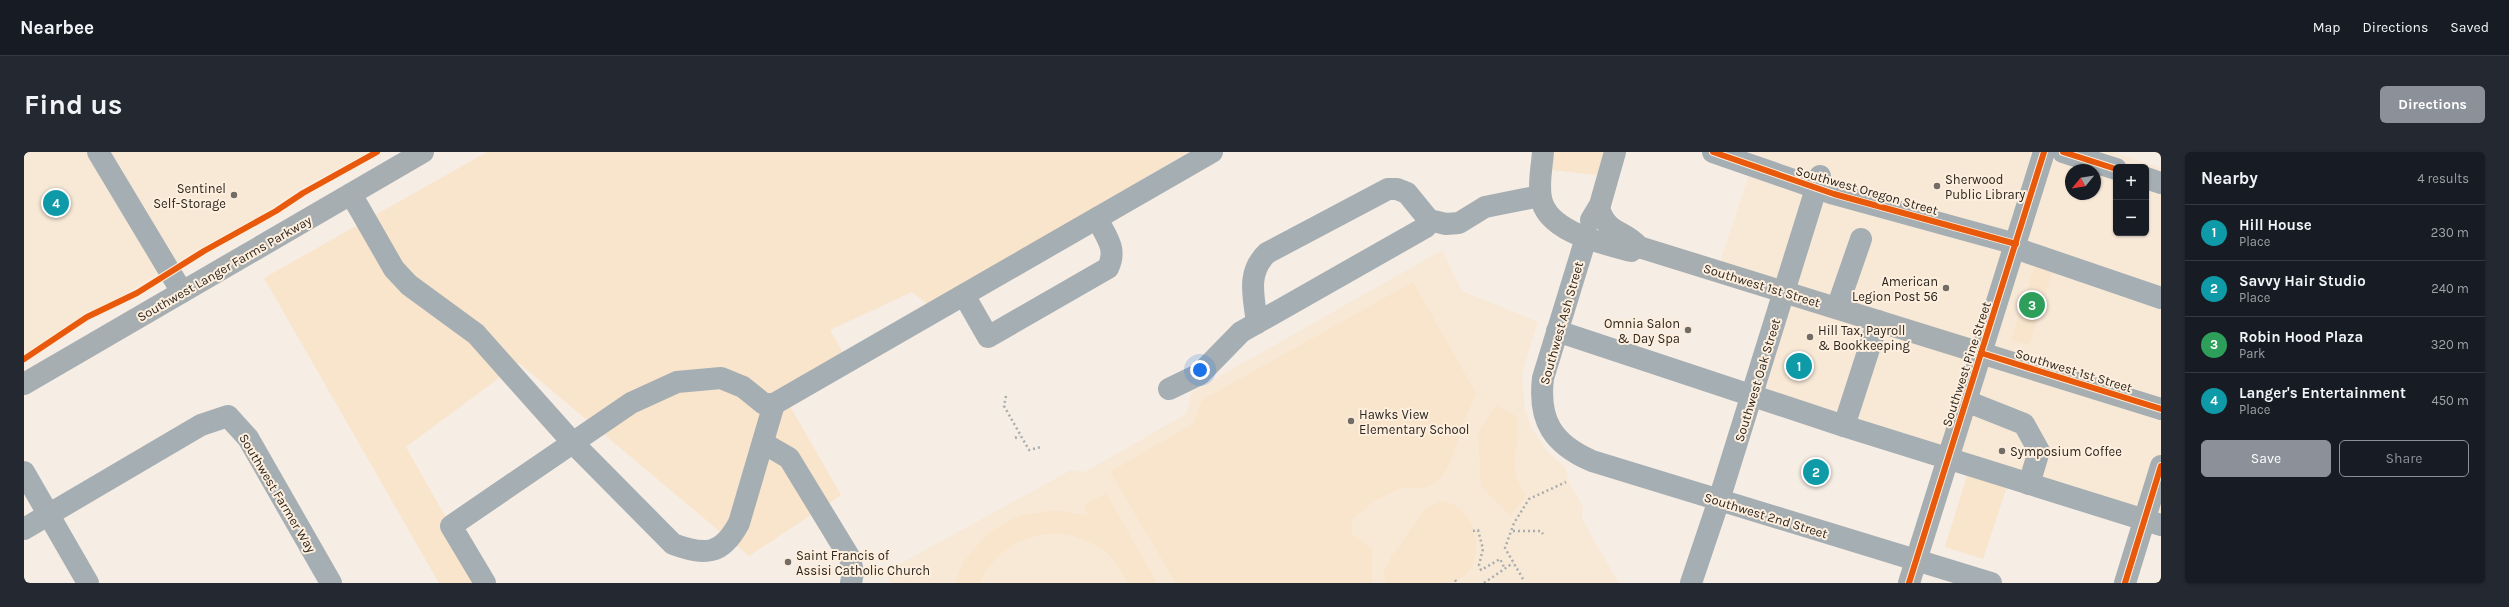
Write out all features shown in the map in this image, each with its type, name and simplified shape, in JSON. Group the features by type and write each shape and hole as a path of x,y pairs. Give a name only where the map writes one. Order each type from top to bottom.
{"main road":[{"name":"Southwest Langer Farms Parkway","path":"24,384 423,152"},
{"name":"Southwest 1st Street","path":"1543,152 1540,196 1547,214 1555,222 1577,233 1631,251 1639,247"},
{"path":"1577,233 1578,228 1585,224 1599,209 1615,152"},
{"name":"Southwest 1st Street","path":"1599,209 1609,227 1633,240 1639,247 2161,409"},
{"name":"Southwest Pine Street","path":"1910,583 1981,353"},
{"path":"2125,583 2153,522 2161,466"}],"street":[{"path":"98,152 182,292"},
{"path":"486,583 451,526 574,444 631,403 677,382 721,378 743,387 764,404 774,404 1212,152"},
{"name":"Southwest Oregon Street","path":"1713,152 1818,182 2015,246 2161,298"},
{"name":"Southwest Pine Street","path":"1981,353 2044,152"},
{"path":"2063,152 2113,168"},
{"path":"2149,179 2161,183"},
{"name":"Southwest Oak Street","path":"1691,583 1785,292 1818,182"},
{"path":"1257,323 1252,278 1257,262 1266,253 1388,189 1397,189 1407,193 1428,220 1446,224 1459,223 1485,207 1540,196"},
{"path":"351,194 394,269 409,285 476,334 574,444 673,544 694,552 712,550 730,540 739,523 774,404"},
{"path":"964,295 988,337 1108,268 1113,258 1112,246 1097,218"},
{"path":"1169,389 1200,374 1241,332 1426,227 1428,220"},
{"name":"Southwest Ash Street","path":"1551,430 1544,414 1541,399 1543,378 1557,332 1577,233"},
{"path":"1837,308 1861,239"},
{"path":"1844,426 1878,321"},
{"path":"1557,332 1844,426 2153,522"},
{"path":"1966,401 2024,424 2039,451 2030,484"},
{"name":"Southwest Farmer Way","path":"48,515 201,425 228,416 248,438 331,583"},
{"name":"Southwest 2nd Street","path":"1551,430 1562,444 1576,454 1592,461 1991,583"},
{"path":"763,443 789,458 850,558 853,572 851,583"},
{"path":"24,472 88,583"},
{"path":"24,529 48,515"}],"path":[{"path":"1006,396 1004,406 1029,450 1041,447"},
{"path":"1015,438 1020,436"},
{"path":"1523,579 1505,548 1513,531 1514,523 1529,499 1566,482"},
{"path":"1473,531 1478,530 1483,549 1479,565 1481,570 1500,559 1505,569"},
{"path":"1513,531 1541,531 1543,534"},
{"path":"1484,583 1513,563"}],"shaded area":[{"path":"24,152 370,152 303,187 256,219 204,246 24,356"},
{"path":"487,152 1188,152 930,306 912,292 830,330 843,353 780,389 841,495 749,556 519,363 406,447 483,583 439,583 264,278"},
{"path":"1555,152 1604,152 1597,175 1552,170"},
{"path":"1712,152 2113,152 2149,164 2161,168 2161,523 1752,396 1785,292 1717,271 1752,166"},
{"name":"Hawks View Elementary School","path":"1442,250 1462,291 1538,322 1522,373 1525,410 1532,429 1548,452 1566,468 1569,482 1583,507 1582,519 1619,583 891,583 885,572 1071,470 1085,472 1186,414 1192,392"},
{"path":"2035,264 2053,270 2029,345 2011,340"},
{"path":"1413,282 1476,393 1464,421 1449,465 1444,474 1437,481 1428,486 1417,488 1403,487 1372,502 1352,520 1352,534 1372,549 1372,583 1176,583 1110,472 1194,423 1202,400"},
{"path":"1496,405 1518,417 1515,466 1516,475 1526,496 1510,515 1481,486 1478,433"},
{"path":"1969,469 2008,483 1983,559 1945,547"},
{"path":"1106,493 1157,583 1128,583 1119,567 1107,553 1097,546 1080,538 1063,534 1046,534 1014,544 1001,554 989,567 980,583 955,583 965,560 988,533 1019,516 1055,510 1089,516 1083,506"},
{"path":"1441,501 1455,506 1465,514 1472,526 1476,540 1475,554 1471,566 1463,577 1450,583 1385,583 1384,572 1390,559 1426,508"}],"cycle path":[{"path":"24,359 87,317 137,293 204,251 377,152"},
{"path":"1713,152 1834,194 2016,244"},
{"path":"1909,583 2044,152"},
{"path":"2063,152 2113,168"},
{"path":"1981,353 2161,409"},
{"path":"2125,583 2161,466"}],"place":[{"name":"Sherwood Public Library","path":"1937,186"},
{"name":"Sentinel Self-Storage","path":"234,195"},
{"name":"Langer's Entertainment","path":"56,203"},
{"name":"American Legion Post 56","path":"1946,288"},
{"name":"Robin Hood Plaza","path":"2032,305"},
{"name":"Omnia Salon & Day Spa","path":"1688,330"},
{"name":"Hill Tax, Payroll & Bookkeeping","path":"1810,337"},
{"name":"Hill House","path":"1799,366"},
{"name":"Hawks View Elementary School","path":"1351,421"},
{"name":"Symposium Coffee","path":"2002,451"},
{"name":"Savvy Hair Studio","path":"1816,472"},
{"name":"Saint Francis of Assisi Catholic Church","path":"788,562"}]}
